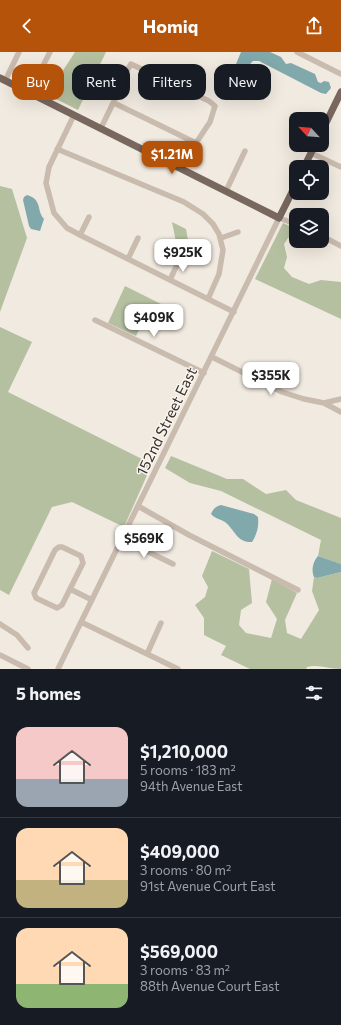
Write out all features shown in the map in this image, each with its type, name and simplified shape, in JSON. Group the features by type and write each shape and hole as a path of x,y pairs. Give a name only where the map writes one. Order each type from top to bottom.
{"main road":[{"path":"2,79 12,84"},
{"path":"329,117 341,92"},
{"path":"43,100 226,190 279,218"},
{"path":"308,160 311,153"},
{"name":"152nd Street East","path":"279,218 289,198"}],"street":[{"path":"2,79 19,52"},
{"path":"44,64 50,52"},
{"path":"297,52 341,74"},
{"path":"101,128 114,103 122,80 131,64 209,101 215,106 210,122 196,143 114,103"},
{"path":"74,115 49,167 46,183 51,209 67,228 234,312"},
{"path":"58,149 184,202 204,214 213,224 221,238 223,250 221,268 208,299"},
{"path":"226,190 245,151"},
{"path":"311,153 341,167"},
{"path":"80,235 89,217"},
{"path":"279,218 289,222"},
{"name":"152nd Street East","path":"58,669 204,374 279,218"},
{"path":"221,238 238,232"},
{"path":"128,259 138,238"},
{"path":"329,240 341,246"},
{"path":"170,280 180,258"},
{"path":"95,320 204,374"},
{"path":"212,356 282,392 324,403 341,412"},
{"path":"324,403 341,399"},
{"path":"138,506 189,535 298,590"},
{"path":"122,539 173,564"},
{"path":"59,547 81,556 83,561 70,589 61,606 57,608 36,598 34,594 55,550 59,547"},
{"path":"70,589 92,600"},
{"path":"81,622 178,669"},
{"path":"147,654 161,623"},
{"path":"0,624 17,635 28,648"},
{"path":"0,655 28,669"}],"green space":[{"path":"75,52 106,52 100,64 72,64 72,100 83,100 78,110 58,100 64,100 64,69"},
{"path":"0,186 12,189 27,238 0,312"},
{"path":"172,222 186,229 191,257 187,258 183,253 178,252"},
{"path":"283,223 289,226 289,238 284,244 287,257 284,268 292,277 309,284 321,280 341,282 341,319 255,279"},
{"path":"125,286 173,310 162,328 144,320 136,336 108,323"},
{"path":"0,327 32,342 8,392 152,464 124,527 72,502 52,507 9,595 0,590"},
{"path":"171,456 227,479 243,479 266,494 286,490 296,500 341,518 341,564 318,556 321,540 221,491 190,483 165,468"},
{"path":"212,551 249,569 252,603 241,610 239,625 246,633 271,638 277,619 266,602 272,579 297,593 285,620 287,633 301,639 319,610 312,591 314,577 317,578 341,572 341,669 316,666 307,667 306,669 250,669 221,655 226,646 204,635 204,618 195,605 205,597 208,587 202,576"}],"water":[{"path":"241,52 270,52 281,57 286,64 291,63 315,74 318,82 329,82 331,88 326,94 321,93 271,67 271,64 253,61 250,64 236,64"},
{"path":"27,195 32,197 37,202 44,219 40,231 31,229 29,226 23,200"},
{"path":"221,505 254,514 258,517 257,530 252,542 247,542 240,538 225,522 211,514 215,508"},
{"path":"318,556 341,564 341,572 317,578 314,577 313,566"}]}
